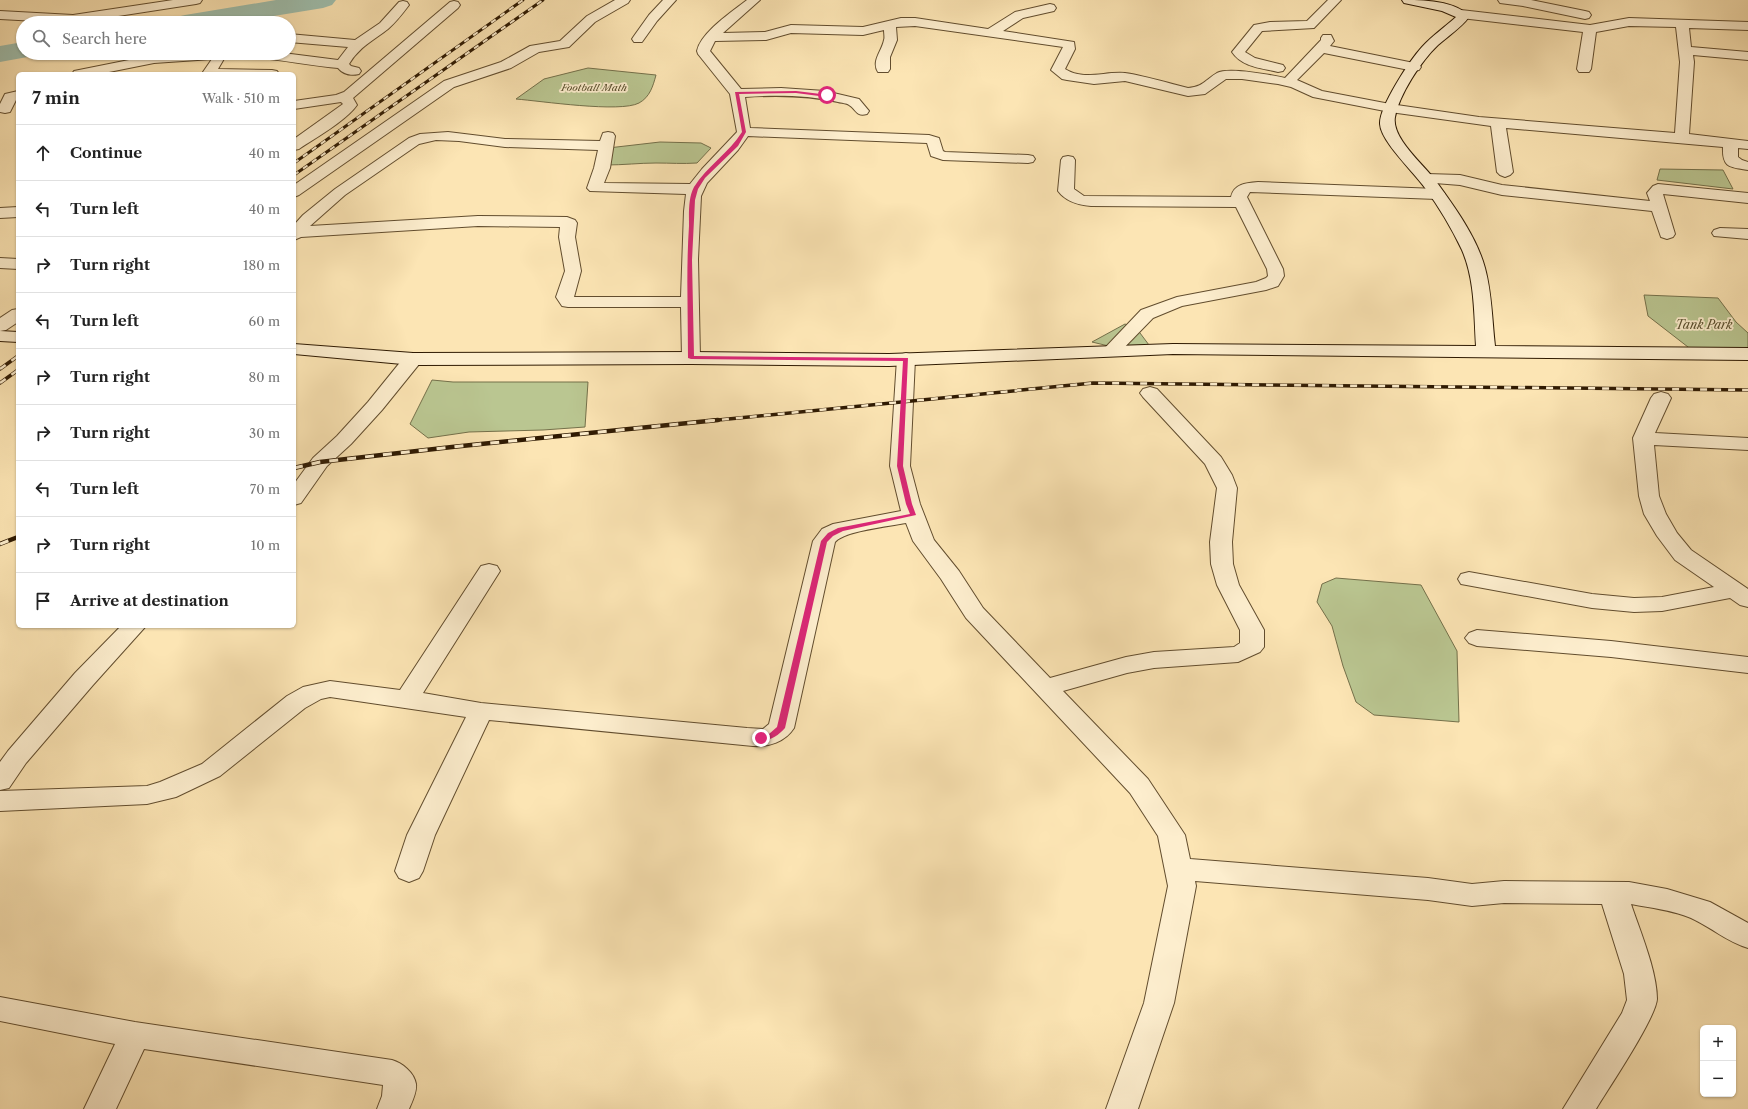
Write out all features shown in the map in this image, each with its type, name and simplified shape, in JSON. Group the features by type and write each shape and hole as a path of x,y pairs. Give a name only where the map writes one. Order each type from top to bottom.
{"street":[{"path":"296,191 449,84 506,65 535,49 564,44 591,19 624,0"},
{"path":"638,39 653,18 670,0"},
{"path":"691,358 689,260 692,200 695,189 703,177 736,145 744,132 737,93 704,51 704,47 711,37 754,0"},
{"path":"1335,0 1312,24 1305,26 1270,26 1258,28 1238,52 1241,56 1292,78 1318,94 1390,108 1498,122 1748,145"},
{"path":"1409,0 1590,29 1604,28 1621,22 1748,26"},
{"path":"1504,0 1562,5 1629,22"},
{"path":"92,16 188,1"},
{"path":"75,16 82,5"},
{"path":"342,64 348,53 357,44 389,22 403,5"},
{"path":"296,105 344,98 349,95 454,5"},
{"path":"992,32 1019,15 1050,8"},
{"path":"1461,9 1463,17 1425,51 1414,67 1390,108 1386,124 1392,137 1427,179 1437,194 1474,259 1479,275 1486,352"},
{"path":"0,15 18,16"},
{"path":"389,22 403,23"},
{"path":"711,37 766,36 791,29 869,30 901,22 915,22 992,32 1069,45 1069,49 1058,70 1067,76 1084,79 1094,80 1125,77 1188,92 1200,91 1218,78 1231,74 1292,78"},
{"path":"1682,23 1687,62 1682,138"},
{"path":"417,24 432,24"},
{"path":"883,69 883,57 891,40 890,25"},
{"path":"1292,78 1328,41 1328,39 1321,34 1304,30 1305,26"},
{"path":"1584,69 1590,29"},
{"path":"296,39 357,44"},
{"path":"1320,48 1414,67"},
{"path":"1686,50 1748,56"},
{"path":"296,59 342,64 346,69 371,77"},
{"path":"89,72 149,60"},
{"path":"210,72 217,60"},
{"path":"737,93 772,91 820,94 854,102 862,112"},
{"path":"5,111 10,97 16,96"},
{"path":"296,145 340,114 350,105 344,98"},
{"path":"1498,122 1505,172"},
{"path":"744,132 929,139 934,141 936,153 942,156 1028,159"},
{"path":"296,232 309,218 340,192 414,140 432,135 443,135 503,143 607,141 602,168 595,188 695,189"},
{"path":"1731,144 1730,159 1737,164 1748,166"},
{"path":"1068,160 1066,191 1080,200 1242,202"},
{"path":"1427,179 1464,181 1502,190 1659,207"},
{"path":"1111,351 1147,314 1160,308 1192,298 1260,286 1272,282 1276,276 1275,269 1239,197 1240,192 1246,188 1258,187 1437,194"},
{"path":"1667,234 1655,193 1658,189 1748,198"},
{"path":"0,213 16,212"},
{"path":"296,233 463,221 567,222 569,223 567,237 573,264 573,271 565,297 568,302 690,302"},
{"path":"1720,233 1748,234"},
{"path":"0,263 16,264"},
{"path":"0,326 16,315"},
{"path":"0,336 16,338"},
{"path":"296,349 413,359 906,359 1173,349 1748,354"},
{"path":"296,496 320,462 354,428 413,359"},
{"path":"906,359 900,466 909,504 924,541 951,576 974,613 1140,786 1171,835 1182,886 1159,1003 1122,1109"},
{"path":"1045,688 1126,665 1154,660 1238,654 1252,647 1252,630 1228,585 1222,564 1221,542 1227,488 1222,475 1214,461 1150,393"},
{"path":"1661,398 1643,438 1649,496 1655,514 1668,536 1683,555 1741,595"},
{"path":"1643,438 1748,444"},
{"path":"0,801 146,795 167,790 211,770 296,702 309,693 318,690 330,689 407,699 481,711 747,737 761,738 772,736 781,728 824,541 830,534 841,529 913,515"},
{"path":"407,699 489,571"},
{"path":"1469,579 1592,601 1634,605 1662,604 1741,595"},
{"path":"0,781 17,757 79,684 132,628"},
{"path":"1477,638 1610,650 1748,665"},
{"path":"409,871 421,835 481,711"},
{"path":"1179,869 1428,889 1472,895 1504,892 1629,893 1700,910 1748,937"},
{"path":"1579,1109 1636,1018 1642,1000 1639,974 1613,893"},
{"path":"0,1010 135,1035 392,1073 400,1084 398,1096 393,1109"},
{"path":"100,1109 135,1035"}],"green space":[{"name":"Football Math","path":"588,68 656,75 646,98 639,103 629,106 598,107 516,99 544,79"},
{"path":"660,142 701,143 711,148 697,163 606,165 608,148"},
{"path":"1660,169 1723,170 1733,189 1657,180"},
{"name":"Tank Park","path":"1644,295 1718,298 1736,322 1748,333 1748,349 1697,354 1648,316"},
{"path":"1125,324 1137,329 1149,345 1117,348 1092,342"},
{"path":"432,380 453,382 588,382 585,427 469,432 428,438 410,424"},
{"path":"1336,578 1421,585 1457,651 1459,722 1374,715 1356,702 1343,666 1332,626 1317,602 1322,584"}],"waterway":[{"path":"227,16 323,0"},
{"path":"0,54 16,51"}],"railway":[{"path":"296,162 523,0"},
{"path":"296,174 543,0"},
{"path":"0,369 16,357"},
{"path":"0,383 16,371"},
{"path":"713,420 1093,383 1748,390"},
{"path":"296,468 320,462 452,447 713,420"},
{"path":"708,421 713,420"},
{"path":"713,420 718,420"},
{"path":"0,544 16,538"}],"route":[{"path":"761,738 772,736 781,728 824,541 830,534 841,529 913,515 900,466 906,359 691,358 689,260 692,200 695,189 703,177 736,145 744,132 737,93 772,91 827,95"}]}
